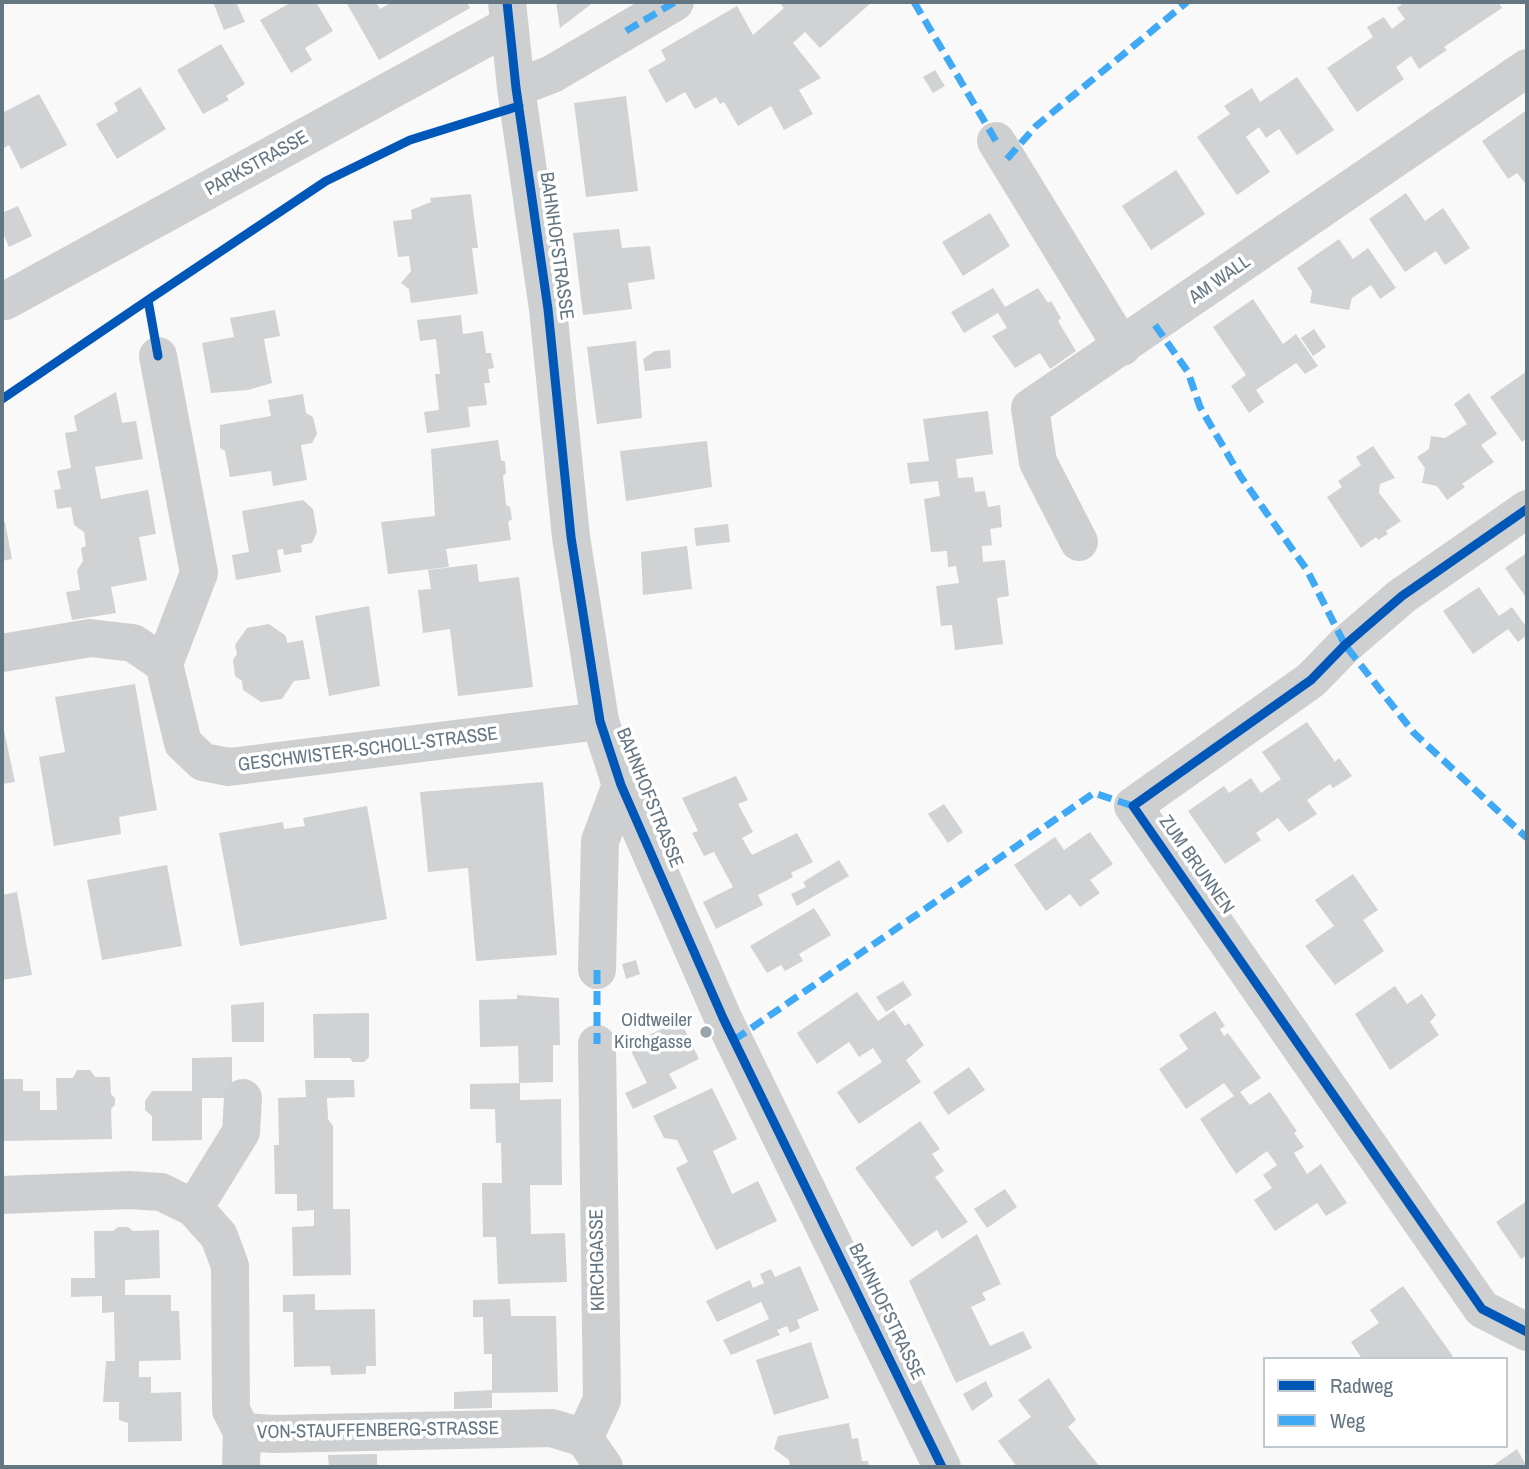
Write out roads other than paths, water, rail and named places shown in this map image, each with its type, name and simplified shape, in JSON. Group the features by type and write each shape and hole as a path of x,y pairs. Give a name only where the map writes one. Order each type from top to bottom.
{"street":[{"path":"516,88 552,74 676,2"},
{"name":"BAHNHOFSTRASSE","path":"508,14 548,309 571,537 600,721 621,785 723,1018 942,1467"},
{"name":"PARKSTRASSE","path":"5,301 508,14"},
{"name":"AM WALL","path":"1079,542 1038,462 1030,408 1527,68"},
{"path":"996,141 1122,346"},
{"path":"2,653 90,638 133,643 164,664 199,573 158,356"},
{"name":"ZUM BRUNNEN","path":"1527,509 1402,596 1345,645 1311,680 1133,806 1482,1309 1527,1332"},
{"name":"GESCHWISTER-SCHOLL-STRASSE","path":"164,664 183,743 203,762 229,767 600,721"},
{"path":"597,970 600,841 621,785"},
{"name":"KIRCHGASSE","path":"594,1453 602,1400 597,1044"},
{"path":"194,1208 241,1132 243,1098"},
{"name":"VON-STAUFFENBERG-STRASSE","path":"2,1195 161,1192 194,1208 219,1236 230,1266 231,1410 241,1450 274,1434 552,1428 594,1453"}],"place":[{"name":"Oidtweiler Kirchgasse","path":"706,1032"}]}
